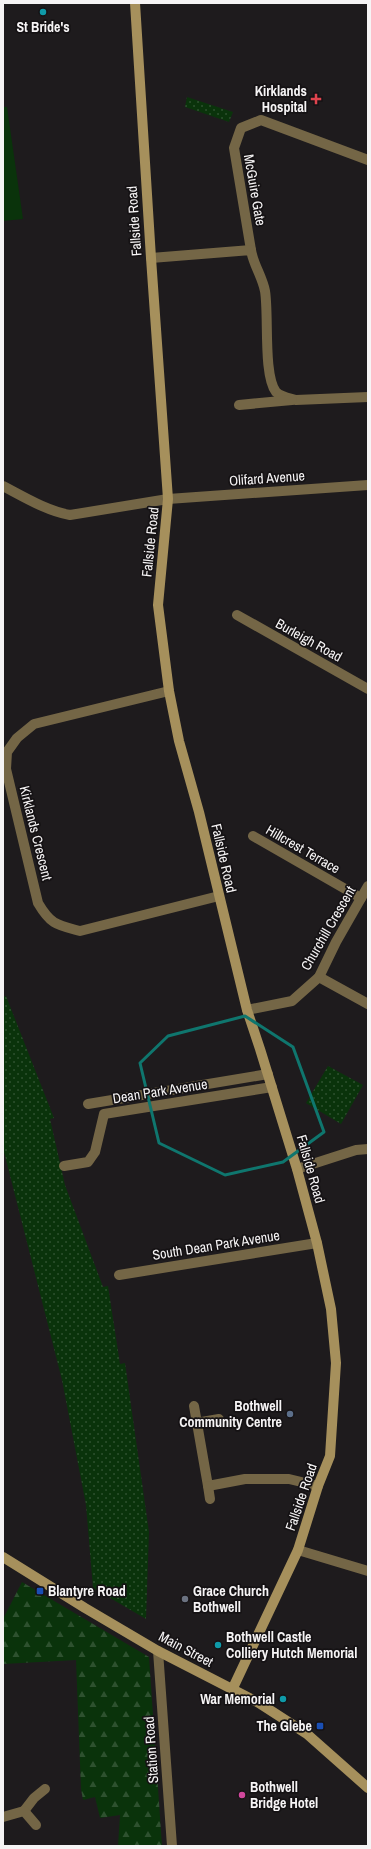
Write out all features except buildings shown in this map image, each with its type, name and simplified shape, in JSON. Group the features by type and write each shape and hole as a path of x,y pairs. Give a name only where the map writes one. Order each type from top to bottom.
{"street":[{"name":"Fallside Road","path":"135,3 168,499 158,605 169,691 179,741 199,812 246,1010 272,1086 317,1243 331,1309 336,1363 330,1456 318,1486 298,1550 232,1690"},
{"name":"McGuire Gate","path":"368,160 261,120 241,128 234,148 252,256 261,277 265,292 270,377 276,392 285,397 296,400 368,397"},
{"path":"151,258 251,250"},
{"path":"239,406 296,400"},
{"name":"Olifard Avenue","path":"3,486 30,501 63,514 70,515 168,499 368,485"},
{"name":"Burleigh Road","path":"236,615 368,689"},
{"name":"Kirklands Crescent","path":"169,691 34,724 17,738 7,752 7,776 38,903 47,918 59,926 80,932 219,896"},
{"name":"Hillcrest Terrace","path":"253,836 361,898"},
{"name":"Churchill Crescent","path":"246,1010 292,1001 319,977 336,942 368,886"},
{"path":"319,977 368,1004"},
{"path":"88,1104 268,1074"},
{"name":"Dean Park Avenue","path":"64,1166 88,1162 95,1152 104,1114 272,1086"},
{"path":"297,1169 356,1150 368,1149"},
{"name":"South Dean Park Avenue","path":"119,1275 317,1243"},
{"path":"194,1406 210,1499"},
{"path":"196,1423 219,1419"},
{"path":"208,1486 245,1479 289,1479 318,1486"},
{"path":"298,1550 368,1571"},
{"name":"Main Street","path":"3,1557 158,1651 259,1704 307,1734 368,1788"},
{"name":"Station Road","path":"158,1651 172,1846"},
{"path":"3,1817 24,1812 34,1798 45,1789"},
{"path":"24,1812 36,1825"}],"highlighted area":[{"path":"245,1016 293,1047 324,1132 283,1162 225,1175 159,1143 140,1063 168,1036"}],"green space":[{"path":"187,97 233,112 229,122 185,107"},
{"path":"3,107 7,107 23,219 3,221"},
{"path":"6,996 54,1118 50,1119 65,1185 103,1287 108,1286 120,1364 125,1363 149,1532 146,1619 93,1588 86,1505 62,1380 3,1148 3,997"},
{"path":"328,1066 363,1085 341,1124 306,1103"},
{"path":"22,1582 149,1657 162,1846 118,1846 120,1815 100,1818 95,1797 83,1800 81,1789 76,1660 3,1664 3,1619"}],"place":[{"name":"St Bride's","path":"43,12"},
{"name":"Kirklands Hospital","path":"316,99"},
{"name":"Bothwell Community Centre","path":"290,1414"},
{"name":"Blantyre Road","path":"40,1591"},
{"name":"Grace Church Bothwell","path":"185,1599"},
{"name":"Bothwell Castle Colliery Hutch Memorial","path":"218,1645"},
{"name":"War Memorial","path":"283,1699"},
{"name":"The Glebe","path":"320,1726"},
{"name":"Bothwell Bridge Hotel","path":"242,1795"}]}
